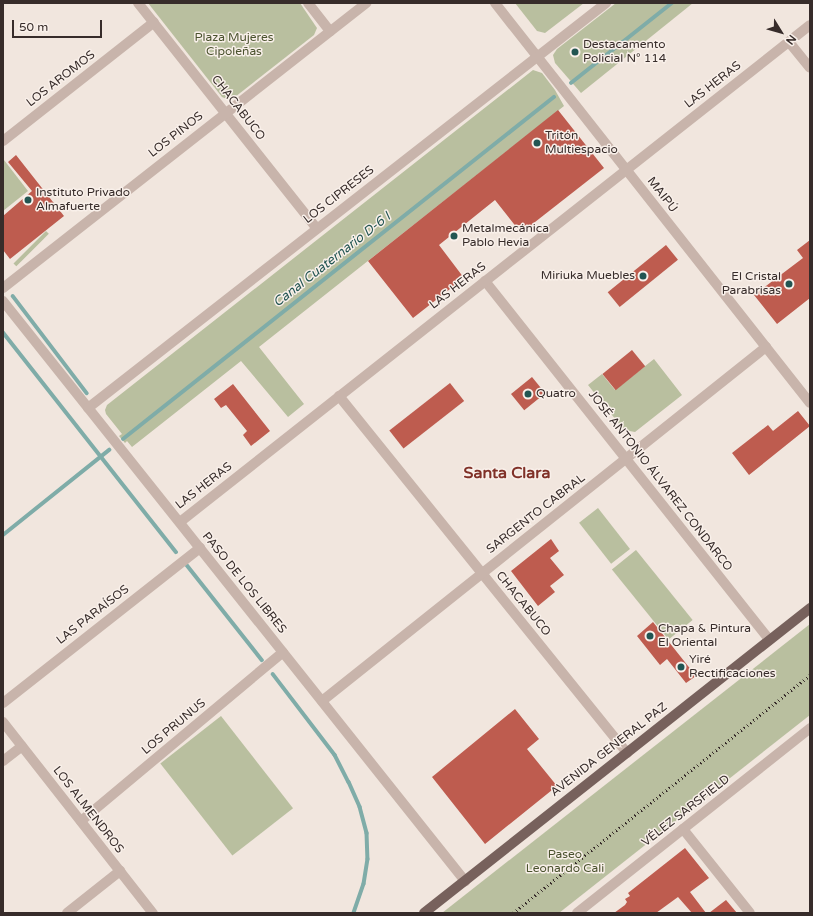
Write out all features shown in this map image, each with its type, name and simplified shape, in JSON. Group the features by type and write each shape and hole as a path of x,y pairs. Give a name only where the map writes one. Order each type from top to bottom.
{"main road":[{"name":"AVENIDA GENERAL PAZ","path":"424,913 810,608"}],"street":[{"name":"CHACABUCO","path":"138,3 317,229"},
{"path":"308,3 330,31"},
{"name":"LOS PINOS","path":"3,288 366,3"},
{"name":"MAIPÚ","path":"495,3 810,403"},
{"name":"LOS CIPRESES","path":"88,408 606,3"},
{"name":"LOS AROMOS","path":"3,142 154,22"},
{"name":"LAS HERAS","path":"180,522 810,25"},
{"path":"789,42 810,68"},
{"name":"JOSÉ ANTONIO ÁLVAREZ CONDARCO","path":"485,282 770,640"},
{"name":"PASO DE LOS LIBRES","path":"3,301 465,881"},
{"name":"SARGENTO CABRAL","path":"322,701 766,348"},
{"name":"CHACABUCO","path":"339,396 626,753"},
{"name":"LAS PARAÍSOS","path":"3,703 200,548"},
{"name":"LOS PRUNUS","path":"81,821 283,652"},
{"name":"LOS ALMENDROS","path":"3,722 154,913"},
{"name":"VÉLEZ SARSFIELD","path":"577,913 809,732"},
{"path":"3,761 22,746"},
{"path":"683,829 750,913"},
{"path":"67,913 120,871"}],"green space":[{"name":"Plaza Mujeres Cipoleñas","path":"148,3 300,3 317,28 314,35 235,97 227,99 222,97"},
{"path":"515,3 584,3 545,33 537,31"},
{"path":"616,3 693,3 581,93 555,63 553,55 557,49"},
{"path":"533,70 542,73 555,90 564,106 259,347 304,404 288,417 241,361 132,447 127,441 125,443 119,436 122,434 106,414 105,410 107,405"},
{"path":"4,160 28,191 3,211 3,161"},
{"path":"46,231 49,234 16,266 13,264"},
{"path":"654,359 682,395 635,432 624,430 588,385 602,374 615,390"},
{"path":"598,508 630,549 611,564 579,523"},
{"path":"636,550 693,620 669,639 612,570"},
{"name":"Paseo Leonardo Cali","path":"810,624 810,715 559,913 442,913"},
{"path":"221,716 293,808 232,856 160,763"}],"building":[{"path":"558,110 604,168 521,233 495,200 439,245 464,278 413,318 368,261"},
{"name":"Instituto Privado Almafuerte","path":"16,155 64,216 10,259 3,250 3,216 32,191 8,162"},
{"name":"El Cristal Parabrisas","path":"810,240 810,298 777,324 754,295 803,258 797,250"},
{"name":"Miriuka Muebles","path":"666,245 678,260 620,307 608,292"},
{"path":"632,350 645,366 616,390 602,374"},
{"name":"Quatro","path":"532,377 545,393 524,410 511,394"},
{"path":"450,383 464,401 403,449 389,430"},
{"path":"233,384 270,431 251,446 243,435 247,431 226,405 221,408 214,399"},
{"path":"798,411 810,426 749,475 732,453 768,425 773,431"},
{"path":"551,539 559,551 550,558 564,575 550,586 555,592 538,606 511,571"},
{"name":"Chapa & Pintura El Oriental","path":"653,622 696,676 686,683 667,659 660,665 637,636"},
{"path":"515,709 539,739 527,749 557,786 485,844 432,777"},
{"path":"685,848 709,878 690,892 706,913 692,913 678,897 656,913 614,913 625,905 627,902 625,899 630,896 628,893"},
{"path":"726,900 737,913 709,913"}],"waterway":[{"name":"Canal Cuaternario D-6 I","path":"571,83 672,3"},
{"name":"Canal Cuaternario D-6 I","path":"123,439 554,97"},
{"path":"13,296 87,393"},
{"path":"3,332 176,552"},
{"path":"3,535 109,450"},
{"path":"187,565 262,660"},
{"path":"273,674 335,755 360,807 367,833 368,859 364,884 354,913"}],"railway":[{"path":"513,913 810,675"}],"place":[{"name":"Destacamento Policial N° 114","path":"575,52"},
{"name":"Tritón Multiespacio","path":"537,143"},
{"name":"Instituto Privado Almafuerte","path":"28,200"},
{"name":"Metalmecánica Pablo Hevia","path":"454,236"},
{"name":"Miriuka Muebles","path":"643,276"},
{"name":"El Cristal Parabrisas","path":"789,284"},
{"name":"Quatro","path":"528,394"},
{"name":"Chapa & Pintura El Oriental","path":"650,636"},
{"name":"Yiré Rectificaciones","path":"681,667"}],"district":[{"name":"Santa Clara","path":"507,473"}]}
